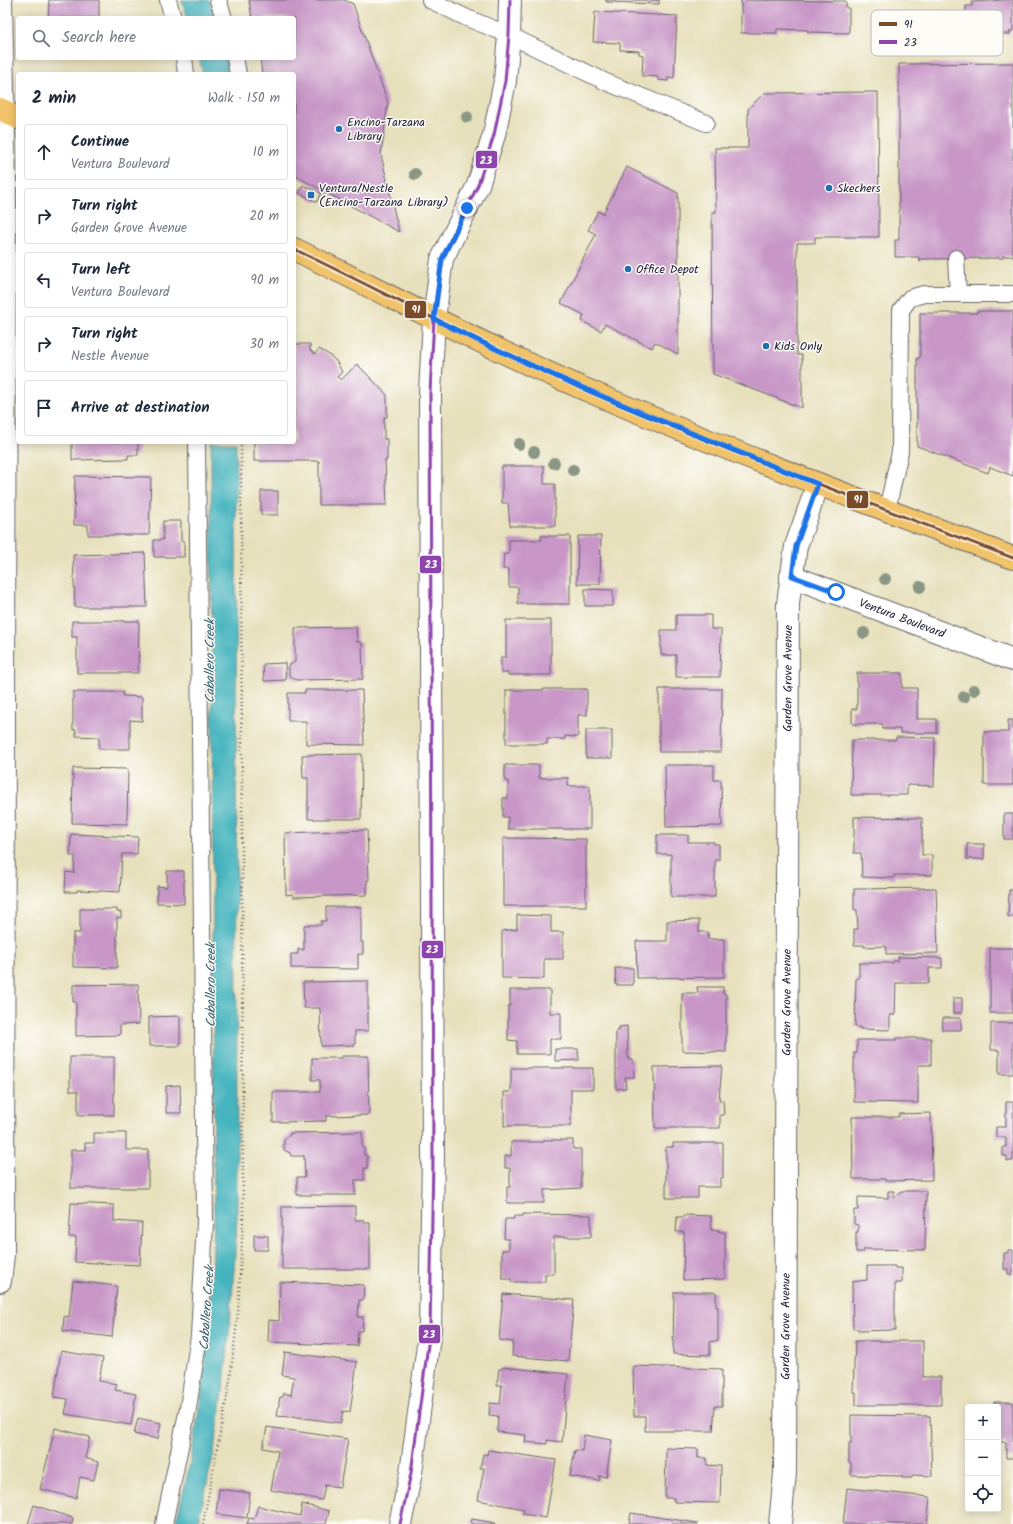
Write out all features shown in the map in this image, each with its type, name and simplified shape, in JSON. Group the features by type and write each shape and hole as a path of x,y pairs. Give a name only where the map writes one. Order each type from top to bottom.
{"main road":[{"path":"296,250 474,339 603,397 818,484 1013,558"}],"street":[{"path":"0,1281 3,1247 7,113 2,0"},
{"path":"400,1524 411,1473 430,1330 433,1158 430,392 434,319 442,259 478,185 494,135 505,80 510,35 510,0"},
{"name":"Garden Grove Avenue","path":"780,1524 785,1473 788,603 796,546 818,484"},
{"name":"Ventura Boulevard","path":"792,576 1013,660"}],"lane":[{"path":"168,0 172,16"},
{"path":"218,0 223,16"},
{"path":"430,0 467,18 510,35 606,82 706,123"},
{"path":"184,60 186,72"},
{"path":"234,60 238,72"},
{"path":"956,258 958,294"},
{"path":"887,510 900,452 901,310 910,298 924,294 1013,294"},
{"path":"164,1524 188,1408 198,1336 205,1222 197,444"}],"path":[{"path":"203,1524 230,1380 238,1312 243,1220 241,444"}],"water":[{"path":"181,0 209,0 215,16 187,16"},
{"path":"200,60 225,60 228,72 202,72"},
{"path":"211,444 236,444 237,1219 225,1373 207,1487 197,1524 175,1524 185,1487 199,1411 204,1372 211,1295 214,1218"}],"building":[{"path":"49,0 99,0 99,16 48,16"},
{"name":"Encino-Tarzana Library","path":"249,0 344,0 353,4 388,103 381,155 399,232 296,176 296,72 262,72 260,60 296,60 296,16 252,16"},
{"path":"606,0 659,0 659,4 606,2"},
{"path":"741,0 846,1 846,8 849,8 849,33 808,32 808,30 777,29 777,33 741,33"},
{"path":"1013,0 1013,31 1010,31 1010,34 1003,34 1003,10 966,10 966,6 972,6 972,2"},
{"path":"595,12 677,16 674,78 668,77 668,81 658,80 658,77 642,76 643,55 639,54 639,51 620,50 620,43 593,42"},
{"path":"1013,63 1013,256 1003,256 1003,258 921,259 920,262 919,257 895,257 895,240 899,240 899,64"},
{"path":"878,92 879,237 815,237 815,243 797,243 797,355 802,355 802,408 713,374 712,212 716,212 715,148 748,148 748,109 764,93"},
{"name":"Office Depot","path":"627,167 678,193 678,354 655,342 652,348 605,324 601,331 582,321 584,315 561,303 596,234 588,230 598,211 603,214"},
{"path":"303,185 321,193 317,202 299,193"},
{"path":"977,311 1013,311 1013,476 990,467 988,473 917,446 917,358 920,358 920,313 977,313"},
{"path":"296,344 310,344 310,350 315,354 319,349 328,354 336,361 342,372 337,377 341,380 357,364 387,395 387,417 384,417 384,439 387,439 387,460 385,460 387,505 319,505 319,461 254,461 254,444 296,444"},
{"path":"72,444 138,444 138,455 128,455 128,459 72,460"},
{"path":"502,466 544,466 544,484 555,484 555,526 510,526 508,503 502,503"},
{"path":"75,476 151,477 149,535 88,535 88,525 74,525"},
{"path":"261,491 278,491 278,515 261,515"},
{"path":"163,521 181,521 181,541 184,541 184,557 154,557 154,540 163,540"},
{"path":"541,536 570,536 570,604 518,604 518,587 509,587 509,569 503,569 504,554 509,554 509,540 542,540"},
{"path":"578,536 601,536 600,584 577,584"},
{"path":"145,553 147,607 75,607 73,555"},
{"path":"585,589 613,590 613,606 585,606"},
{"path":"676,615 711,615 711,629 721,629 720,677 676,677 676,655 661,655 661,630 676,630"},
{"path":"506,620 551,620 551,675 508,675 508,673 501,673 501,657 506,657"},
{"path":"72,621 139,621 138,673 77,673 77,637 72,637"},
{"path":"356,627 357,642 362,642 363,679 296,680 289,675 289,665 295,662 295,628"},
{"path":"285,663 286,680 264,681 263,664"},
{"path":"857,673 902,673 902,688 917,688 917,719 937,719 937,733 900,733 900,729 883,729 883,724 852,724 852,709 857,709"},
{"path":"587,689 587,715 578,715 578,737 565,736 565,739 547,739 547,744 506,744 506,690"},
{"path":"659,689 722,689 721,752 659,752"},
{"path":"305,690 362,690 364,745 306,744 306,721 288,721 288,693 305,693"},
{"path":"73,692 123,692 123,696 142,697 142,721 130,720 130,749 99,749 99,737 76,736 76,730 73,730"},
{"path":"1008,720 1013,720 1013,785 984,785 984,732 1008,732"},
{"path":"586,730 612,730 612,758 586,758"},
{"path":"896,737 935,738 934,786 907,785 907,795 851,795 852,740 896,740"},
{"path":"362,754 361,819 308,819 308,778 303,778 302,755"},
{"path":"505,765 539,765 539,778 568,778 568,786 590,786 590,829 508,829 508,817 503,817 503,798 508,798 508,781 505,781"},
{"path":"665,765 714,765 714,780 721,780 722,826 666,827"},
{"path":"73,768 128,769 127,824 72,823"},
{"path":"1004,814 1013,814 1013,839 1004,839"},
{"path":"854,817 922,818 922,855 932,855 932,875 894,875 894,878 862,877 861,853 854,853"},
{"path":"367,830 369,880 367,880 367,895 293,897 293,894 286,895 285,833"},
{"path":"71,834 138,837 137,854 122,854 120,892 77,890 77,892 65,892 66,872 74,873 75,856 70,856"},
{"path":"657,835 688,835 688,842 714,842 714,844 719,844 719,860 715,860 715,897 671,897 671,854 657,854"},
{"path":"503,838 586,839 586,906 503,906"},
{"path":"967,844 984,844 984,859 967,859"},
{"path":"167,871 184,871 184,904 157,903 157,886 167,887"},
{"path":"936,888 938,953 886,954 886,946 864,947 864,945 854,945 854,929 858,929 857,910 854,910 854,889"},
{"path":"1009,890 1013,890 1013,917 1008,917"},
{"path":"326,907 361,907 361,942 363,942 363,954 358,954 358,969 291,968 291,954 298,954 298,949 304,950 304,925 321,925 321,921 326,921"},
{"path":"80,909 117,909 117,912 121,912 121,918 117,918 117,968 73,967 73,933 80,933"},
{"path":"517,915 551,916 551,932 563,932 563,959 544,959 544,979 502,978 502,931 517,929"},
{"path":"699,920 699,932 708,932 708,939 724,939 724,977 637,978 636,941 667,941 667,921"},
{"path":"990,948 1013,948 1013,1013 990,1013"},
{"path":"898,957 942,958 942,968 929,968 929,983 896,983 895,1015 890,1015 890,1030 860,1029 860,1027 855,1027 856,978 859,978 859,963 893,963 893,961 898,961"},
{"path":"615,968 633,968 633,985 616,985"},
{"path":"368,981 368,1031 355,1031 355,1045 321,1046 320,1008 304,1008 303,982"},
{"path":"138,984 139,1024 120,1025 120,1035 76,1036 76,1002 73,1002 73,985"},
{"path":"697,987 723,987 723,994 726,994 726,1052 682,1051 682,993 698,993"},
{"path":"510,990 550,990 550,1013 561,1013 561,1039 550,1039 550,1054 517,1054 517,1041 508,1040 508,1006 510,1006"},
{"path":"953,998 962,998 962,1013 953,1013"},
{"path":"180,1016 180,1046 149,1046 149,1017"},
{"path":"943,1018 961,1018 961,1030 942,1030"},
{"path":"991,1023 1013,1023 1013,1074 999,1074 999,1050 991,1050"},
{"path":"627,1026 628,1059 633,1059 634,1077 625,1077 626,1088 616,1089 616,1031 619,1031 619,1027"},
{"path":"896,1038 931,1038 931,1065 918,1065 918,1103 854,1102 854,1053 857,1053 857,1040 896,1040"},
{"path":"555,1049 578,1049 579,1060 555,1061"},
{"path":"342,1056 368,1056 369,1115 326,1116 326,1121 273,1122 273,1092 320,1092 320,1080 312,1080 312,1058 342,1058"},
{"path":"70,1057 114,1057 114,1115 78,1115 78,1091 70,1091"},
{"path":"722,1066 719,1100 723,1100 724,1115 720,1115 720,1128 655,1128 654,1067"},
{"path":"511,1068 593,1068 593,1089 571,1089 571,1126 504,1126 504,1092 511,1092"},
{"path":"180,1085 181,1113 166,1113 166,1086"},
{"path":"1006,1102 1013,1102 1013,1161 1007,1161 1007,1156 1003,1156 1003,1147 1006,1147 1006,1137 996,1137 996,1127 1006,1127"},
{"path":"931,1113 932,1180 885,1181 885,1179 853,1179 852,1117 899,1117 899,1114"},
{"path":"362,1132 362,1147 364,1147 364,1155 367,1155 367,1168 364,1168 364,1180 355,1180 355,1195 297,1195 297,1177 305,1177 304,1156 291,1156 290,1153 284,1150 284,1139 290,1135 290,1133"},
{"path":"94,1133 126,1133 126,1150 148,1150 148,1188 71,1188 71,1150 85,1150 85,1143 94,1143"},
{"path":"544,1140 573,1140 573,1149 581,1149 581,1188 544,1190 544,1203 507,1203 507,1187 510,1187 510,1168 505,1168 505,1156 511,1156 511,1142 544,1142"},
{"path":"673,1143 723,1143 723,1178 720,1178 720,1187 698,1187 698,1198 666,1198 666,1147 673,1147"},
{"path":"888,1191 894,1191 894,1197 896,1197 901,1191 926,1191 925,1250 864,1249 864,1252 856,1252 856,1232 858,1232 858,1225 854,1224 854,1210 858,1210 858,1197 888,1198"},
{"path":"71,1203 114,1205 114,1221 142,1223 140,1265 75,1262 76,1237 69,1237"},
{"path":"355,1206 355,1220 364,1220 364,1223 370,1223 370,1269 282,1269 282,1207"},
{"path":"523,1214 591,1215 591,1237 554,1237 554,1274 545,1274 545,1282 511,1282 511,1279 502,1279 502,1250 509,1250 509,1239 504,1239 505,1219 514,1219 514,1216 523,1216"},
{"path":"684,1215 711,1216 711,1230 725,1232 725,1279 683,1280 684,1232 676,1232 677,1217 684,1217"},
{"path":"254,1235 268,1236 268,1250 254,1250"},
{"path":"1008,1250 1013,1250 1013,1274 1008,1274 1008,1269 1004,1269 1004,1253 1008,1253"},
{"path":"867,1266 895,1266 895,1268 902,1268 902,1283 895,1283 895,1330 858,1331 858,1329 853,1329 852,1282 867,1280"},
{"path":"73,1281 117,1286 112,1337 63,1331 64,1316 69,1317"},
{"path":"280,1282 364,1285 363,1300 359,1300 358,1317 363,1317 362,1331 358,1331 357,1346 268,1342 269,1320 279,1321"},
{"path":"674,1292 716,1292 716,1307 718,1307 718,1340 710,1342 710,1355 673,1354"},
{"path":"503,1294 574,1300 568,1361 512,1356 513,1342 499,1340"},
{"path":"855,1341 923,1341 923,1377 941,1377 941,1405 856,1405 856,1392 853,1392"},
{"path":"61,1351 103,1358 99,1381 117,1384 115,1390 136,1394 131,1425 65,1414 68,1399 54,1397"},
{"path":"285,1352 357,1362 350,1412 343,1411 341,1423 290,1416 277,1416 280,1397 283,1397 284,1393 291,1395 294,1377 282,1375"},
{"path":"633,1366 722,1369 722,1406 715,1406 713,1431 645,1431 645,1416 634,1416"},
{"path":"503,1367 568,1374 562,1442 547,1440 547,1444 525,1442 526,1435 497,1432 498,1416 489,1415 490,1403 500,1404 502,1385 497,1385 499,1369 502,1369"},
{"path":"994,1402 1013,1402 1013,1458 1006,1458 1006,1442 1001,1442 1001,1404 994,1404"},
{"path":"851,1415 930,1416 932,1476 912,1475 912,1478 902,1478 902,1476 851,1475 851,1463 849,1463 849,1443 851,1443"},
{"path":"138,1418 161,1423 158,1439 134,1434"},
{"path":"267,1427 348,1439 340,1487 325,1485 322,1500 271,1490 278,1451 263,1448"},
{"path":"55,1428 90,1437 85,1458 98,1462 94,1480 80,1477 76,1498 40,1489"},
{"path":"584,1435 612,1440 606,1477 599,1476 599,1481 570,1476 575,1450 582,1451"},
{"path":"666,1448 698,1449 698,1458 707,1458 707,1465 721,1466 720,1503 674,1502 674,1498 665,1498"},
{"path":"488,1450 556,1460 546,1518 523,1514 524,1509 478,1500 484,1468 480,1468 483,1454 487,1455"},
{"path":"847,1488 930,1497 927,1524 843,1524"},
{"path":"219,1489 250,1493 247,1518 216,1514"},
{"path":"302,1504 329,1511 326,1524 247,1524 249,1518 254,1519 258,1506 300,1516"},
{"path":"34,1505 73,1518 72,1524 28,1524"},
{"path":"631,1513 698,1523 698,1524 629,1524"},
{"path":"472,1519 495,1523 495,1524 471,1524"}],"transit line":[{"name":"23","path":"400,1524 411,1473 430,1330 433,1158 430,392 434,319 442,259 478,185 494,135 505,81 510,0"},
{"name":"91","path":"296,250 486,344 603,397 756,460 1013,558"}],"place":[{"name":"Encino-Tarzana Library","path":"339,129"},
{"name":"Skechers","path":"829,188"},
{"name":"Ventura/Nestle (Encino-Tarzana Library)","path":"311,195"},
{"name":"Office Depot","path":"628,269"},
{"name":"Kids Only","path":"766,346"}],"route":[{"path":"467,208 442,259 434,319 474,339 603,397 818,484 796,546 792,576 836,592"}],"water label":[{"name":"Caballero Creek","path":"209,661"},
{"name":"Caballero Creek","path":"210,985"},
{"name":"Caballero Creek","path":"206,1308"}]}
